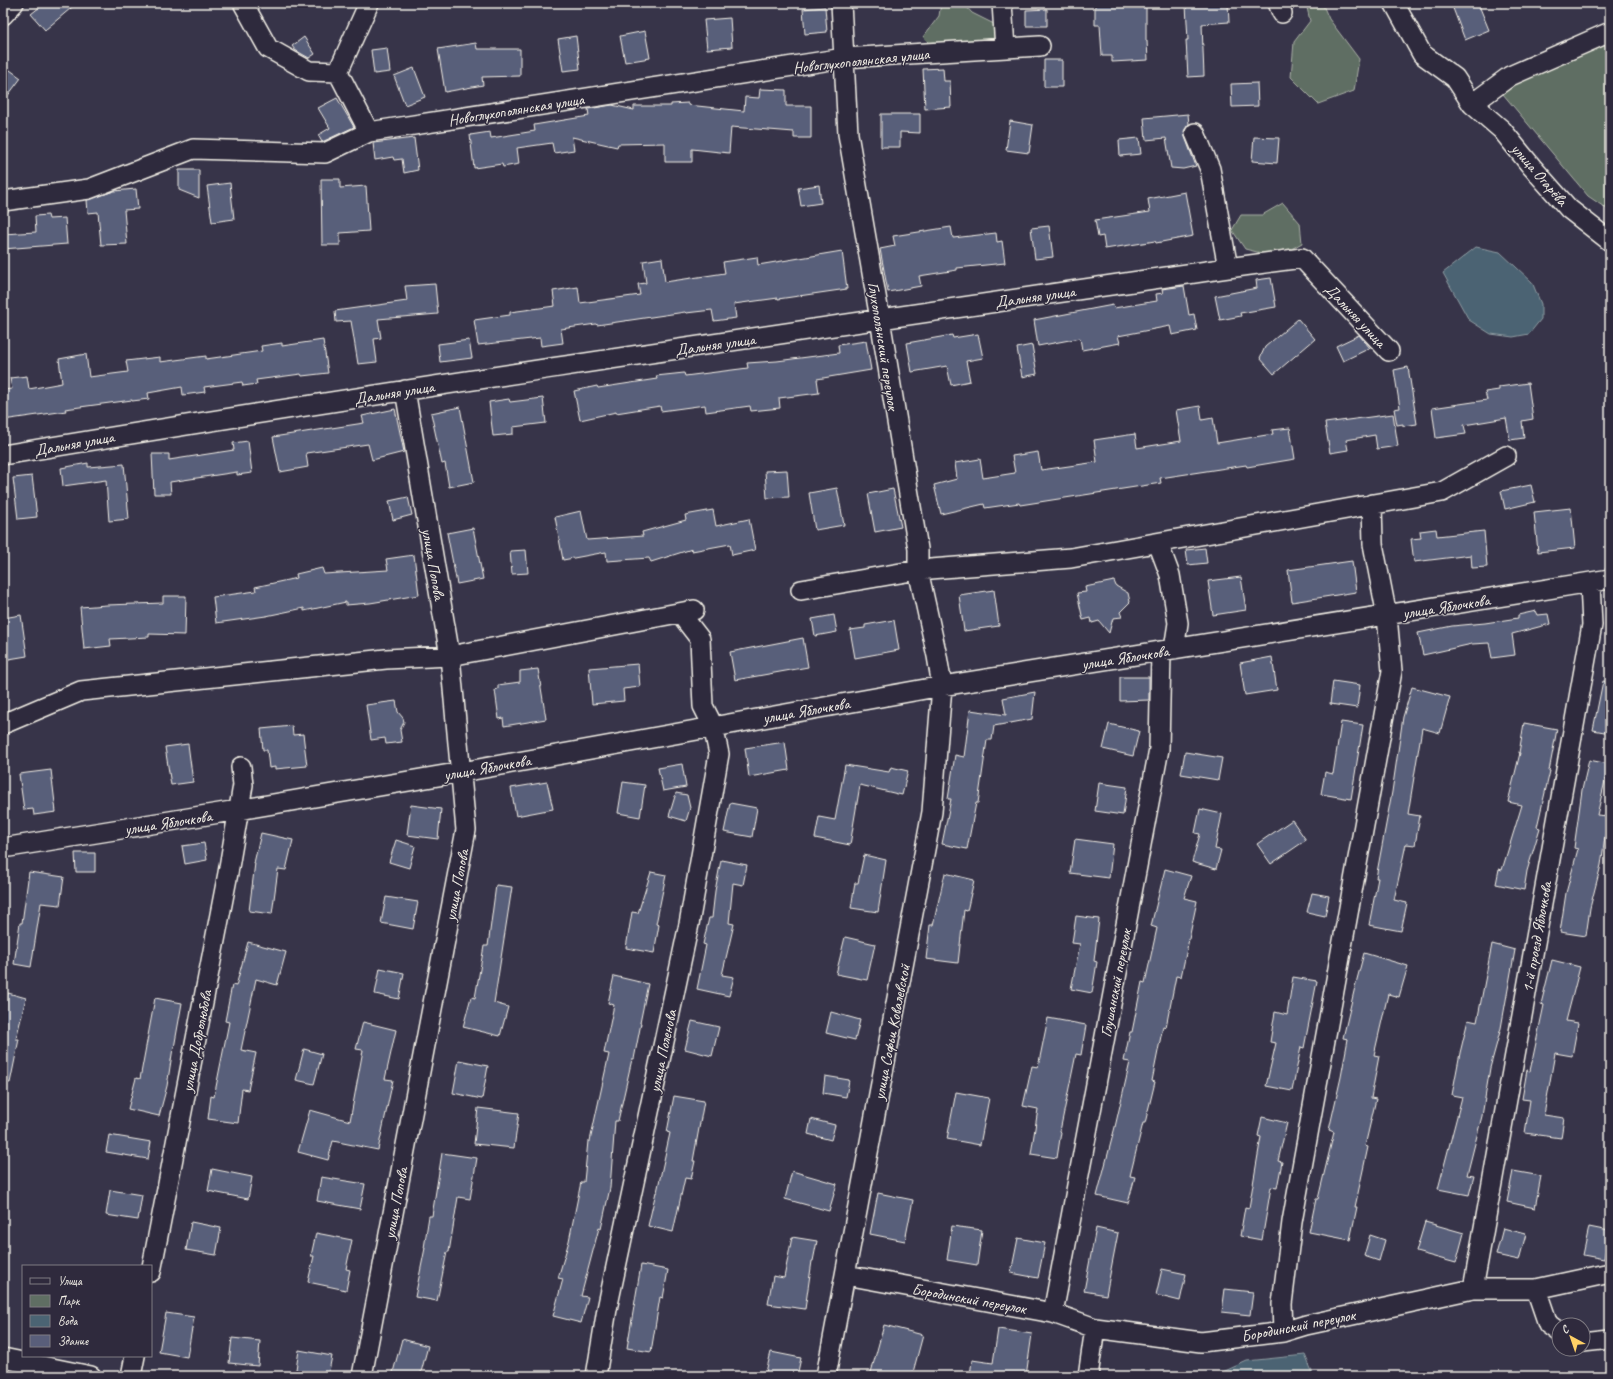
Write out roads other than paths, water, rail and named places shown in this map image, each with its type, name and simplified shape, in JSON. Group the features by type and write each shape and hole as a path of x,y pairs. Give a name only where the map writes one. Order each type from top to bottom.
{"street":[{"path":"243,3 268,48 309,71 338,72"},
{"path":"338,72 369,3"},
{"name":"Глухополянский переулок","path":"841,3 848,134 918,549 918,570 942,686"},
{"path":"1002,3 1005,48"},
{"name":"улица Огарёва","path":"1394,3 1422,54 1455,78 1472,104 1502,130 1569,209 1610,241"},
{"path":"1472,104 1510,76 1610,32"},
{"name":"Новоглухополянская улица","path":"3,201 89,189 193,149 325,153 369,132 844,58 1040,46"},
{"path":"338,72 369,132"},
{"path":"1195,133 1210,169 1228,268"},
{"name":"Дальняя улица","path":"3,455 193,423 405,390 1302,258 1389,351"},
{"name":"улица Попова","path":"362,1376 466,830 462,772 450,656 405,390"},
{"path":"801,590 918,570 1071,558 1442,492 1506,456"},
{"path":"1283,1332 1282,1304 1292,1222 1392,672 1387,616 1373,544 1372,504"},
{"name":"Глушанский переулок","path":"1053,1313 1159,749 1167,650 1178,623 1170,575 1158,543"},
{"name":"улица Яблочкова","path":"3,848 462,772 942,686 1387,616 1610,579"},
{"name":"1-й проезд Яблочкова","path":"1473,1289 1592,625 1590,583"},
{"name":"улица Поленова","path":"450,656 687,612 700,639 703,706 713,726 720,754 693,901 607,1309 596,1376"},
{"path":"3,724 81,691 386,659 450,656"},
{"name":"улица Софьи Ковалевской","path":"826,1376 932,812 942,686"},
{"name":"улица Добролюбова","path":"152,1267 228,873 243,785 241,767"},
{"name":"Бородинский переулок","path":"846,1275 1053,1313 1095,1328 1202,1342 1283,1332 1306,1325 1473,1289 1536,1289 1610,1273"},
{"path":"1536,1289 1548,1324 1551,1326"},
{"path":"1088,1376 1095,1328"},
{"path":"1591,1341 1610,1339"},
{"path":"131,1376 135,1357"},
{"path":"3,1358 91,1376"}],"water":[{"path":"1476,247 1500,252 1532,282 1541,304 1541,319 1529,334 1513,337 1491,334 1469,320 1443,273"},
{"path":"1305,1355 1314,1376 1214,1376 1247,1361"}]}
